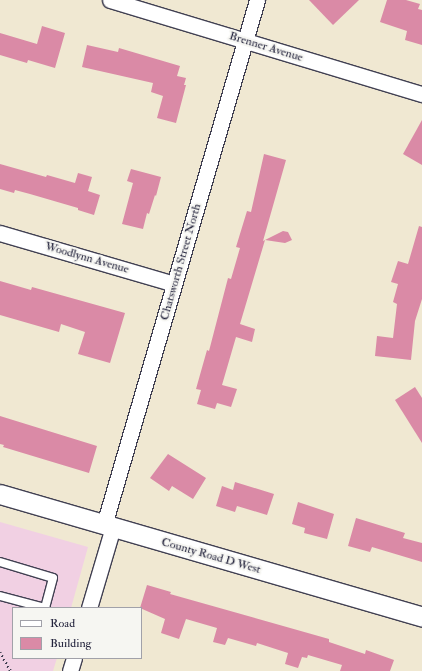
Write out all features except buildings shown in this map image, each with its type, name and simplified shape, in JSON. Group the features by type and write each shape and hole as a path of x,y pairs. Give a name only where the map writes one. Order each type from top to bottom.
{"street":[{"name":"Brenner Avenue","path":"110,0 422,94"},
{"name":"Chatsworth Street North","path":"89,607 109,526 174,284 257,0"},
{"name":"Woodlynn Avenue","path":"0,233 174,284"},
{"name":"County Road D West","path":"0,494 422,617"},
{"path":"70,671 74,659"}],"lane":[{"path":"0,562 53,578 45,607"},
{"path":"0,596 41,607"}],"path":[{"path":"0,652 11,671"}],"shaded area":[{"path":"0,522 88,547 71,607 12,607 12,659 57,659 53,671 0,671"}]}
